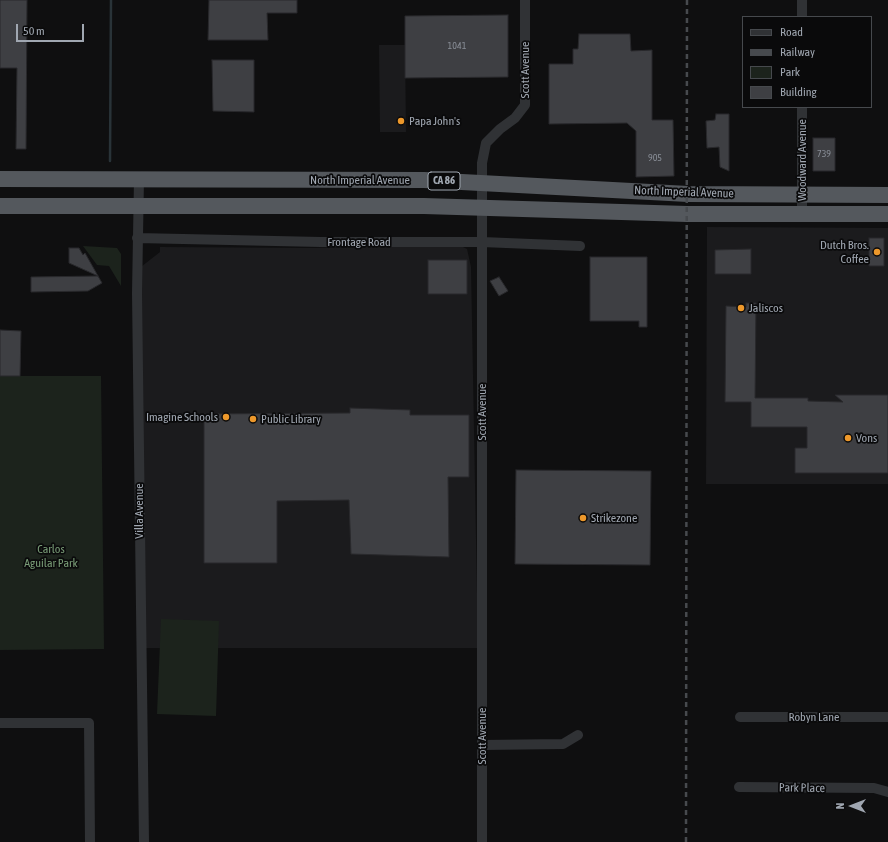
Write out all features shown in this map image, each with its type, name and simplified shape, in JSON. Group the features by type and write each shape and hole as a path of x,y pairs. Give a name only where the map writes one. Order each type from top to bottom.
{"highway":[{"name":"North Imperial Avenue","path":"0,180 424,180 688,194 888,195"},
{"name":"North Imperial Avenue","path":"0,206 482,208 688,214 888,214"}],"street":[{"name":"Scott Avenue","path":"482,842 482,162 486,143 500,128 515,118 525,105 525,0"},
{"path":"802,0 802,16"},
{"name":"Woodward Avenue","path":"802,108 802,214"},
{"name":"Villa Avenue","path":"139,179 137,238 140,606 144,842"},
{"name":"Frontage Road","path":"137,238 321,242 482,242 580,246"},
{"name":"Robyn Lane","path":"740,717 888,717"},
{"path":"0,723 89,723 90,842"},
{"path":"482,745 563,744 578,735"},
{"name":"Park Place","path":"739,787 874,788 888,792"}],"shaded area":[{"path":"379,45 405,45 406,132 380,132"},
{"path":"707,227 888,228 888,484 706,484"},
{"path":"457,244 467,249 471,267 478,648 144,648 137,270 160,252 160,247 313,248"}],"green space":[{"path":"83,246 117,248 121,254 121,286 109,266 97,265"},
{"name":"Carlos Aguilar Park","path":"0,376 101,376 104,649 0,650"},
{"path":"161,619 219,621 216,716 157,714"}],"building":[{"path":"0,0 27,0 26,149 16,149 17,68 0,68"},
{"path":"209,0 297,0 297,13 267,13 268,40 208,40"},
{"path":"508,15 508,77 405,78 405,16"},
{"path":"579,34 630,34 631,51 652,50 652,120 673,120 674,176 636,177 636,131 627,123 549,124 549,64 573,64 573,49 578,49"},
{"path":"212,60 254,60 254,112 213,111"},
{"path":"716,114 729,114 729,171 720,167 719,147 707,148 706,121 715,120"},
{"path":"813,138 835,138 835,171 813,171"},
{"name":"Dutch Bros. Coffee","path":"869,238 884,238 884,266 869,266"},
{"path":"69,248 79,248 83,255 85,253 98,276 69,263"},
{"path":"751,249 751,274 715,274 715,250"},
{"path":"590,257 647,257 647,327 639,327 639,321 590,321"},
{"path":"428,260 467,260 467,294 428,294"},
{"path":"98,276 102,283 88,291 31,292 31,277"},
{"path":"499,277 508,291 499,296 490,281"},
{"path":"746,303 756,303 755,398 808,398 808,401 843,402 835,395 888,395 888,473 795,473 795,448 807,448 807,427 751,427 751,402 725,402 726,306 746,307"},
{"path":"0,330 21,331 20,376 0,376"},
{"path":"350,408 410,410 410,415 469,415 469,477 448,477 449,557 351,554 349,500 277,501 277,563 204,563 204,414 350,413"},
{"name":"Strikezone","path":"516,470 651,471 650,565 515,564"}],"waterway":[{"path":"110,161 111,0"}],"railway":[{"path":"686,842 687,0"}],"place":[{"name":"Papa John's","path":"401,121"},
{"name":"Dutch Bros. Coffee","path":"877,252"},
{"name":"Jaliscos","path":"741,308"},
{"name":"Imagine Schools","path":"226,417"},
{"name":"Public Library","path":"253,419"},
{"name":"Vons","path":"848,438"},
{"name":"Strikezone","path":"583,518"}]}
